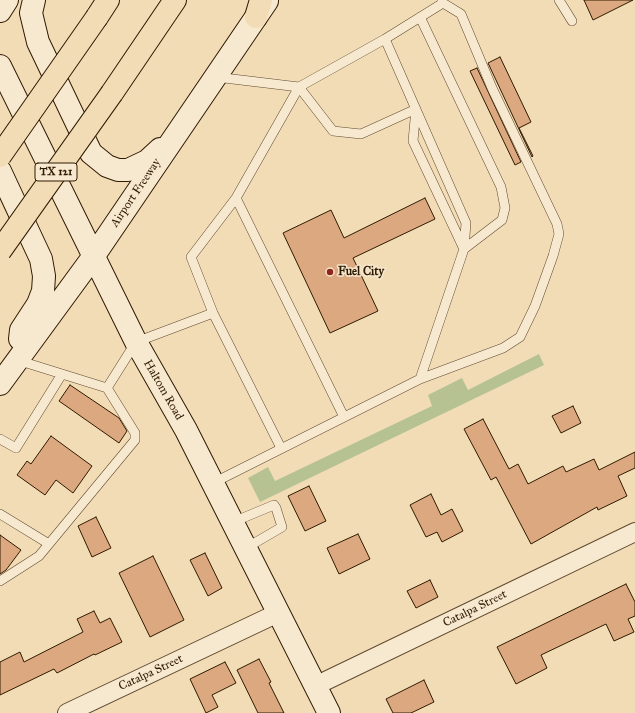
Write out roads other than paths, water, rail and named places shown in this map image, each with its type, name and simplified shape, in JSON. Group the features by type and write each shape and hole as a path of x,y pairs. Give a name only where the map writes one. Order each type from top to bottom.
{"highway":[{"name":"TX 121","path":"0,251 112,93 175,0"},
{"path":"0,156 103,8"}],"main road":[{"path":"0,11 7,0"},
{"path":"34,0 31,13 38,42 91,153 108,166 118,170 128,170 147,161 177,132"},
{"name":"Airport Freeway","path":"0,384 16,360 93,257 262,6"},
{"name":"Haltom Road","path":"0,66 136,342 186,430 328,713"},
{"path":"0,171 42,259 44,276 43,291 38,304 22,330 16,360"}],"street":[{"name":"Catalpa Street","path":"315,686 635,532"},
{"name":"Catalpa Street","path":"67,713 278,613"}],"lane":[{"path":"560,0 572,21"},
{"path":"213,483 420,379 503,348 520,338 535,306 553,256 559,234 557,224 492,88 461,14 443,1 385,39 299,88 236,198 192,257 213,313 281,448"},
{"path":"420,17 501,187 505,208 502,220 464,249"},
{"path":"385,39 466,223 464,249 420,379"},
{"path":"215,76 299,88 333,132 361,134 416,110"},
{"path":"416,110 413,141 464,249"},
{"path":"236,198 344,417"},
{"path":"107,388 136,342 213,313"},
{"path":"0,581 39,556 136,440 135,432 107,388 16,360"},
{"path":"0,439 16,448 62,374"},
{"path":"233,522 274,505 276,508 282,527 246,548"},
{"path":"0,514 49,544"}],"place":[{"name":"Fuel City","path":"330,272"}]}
